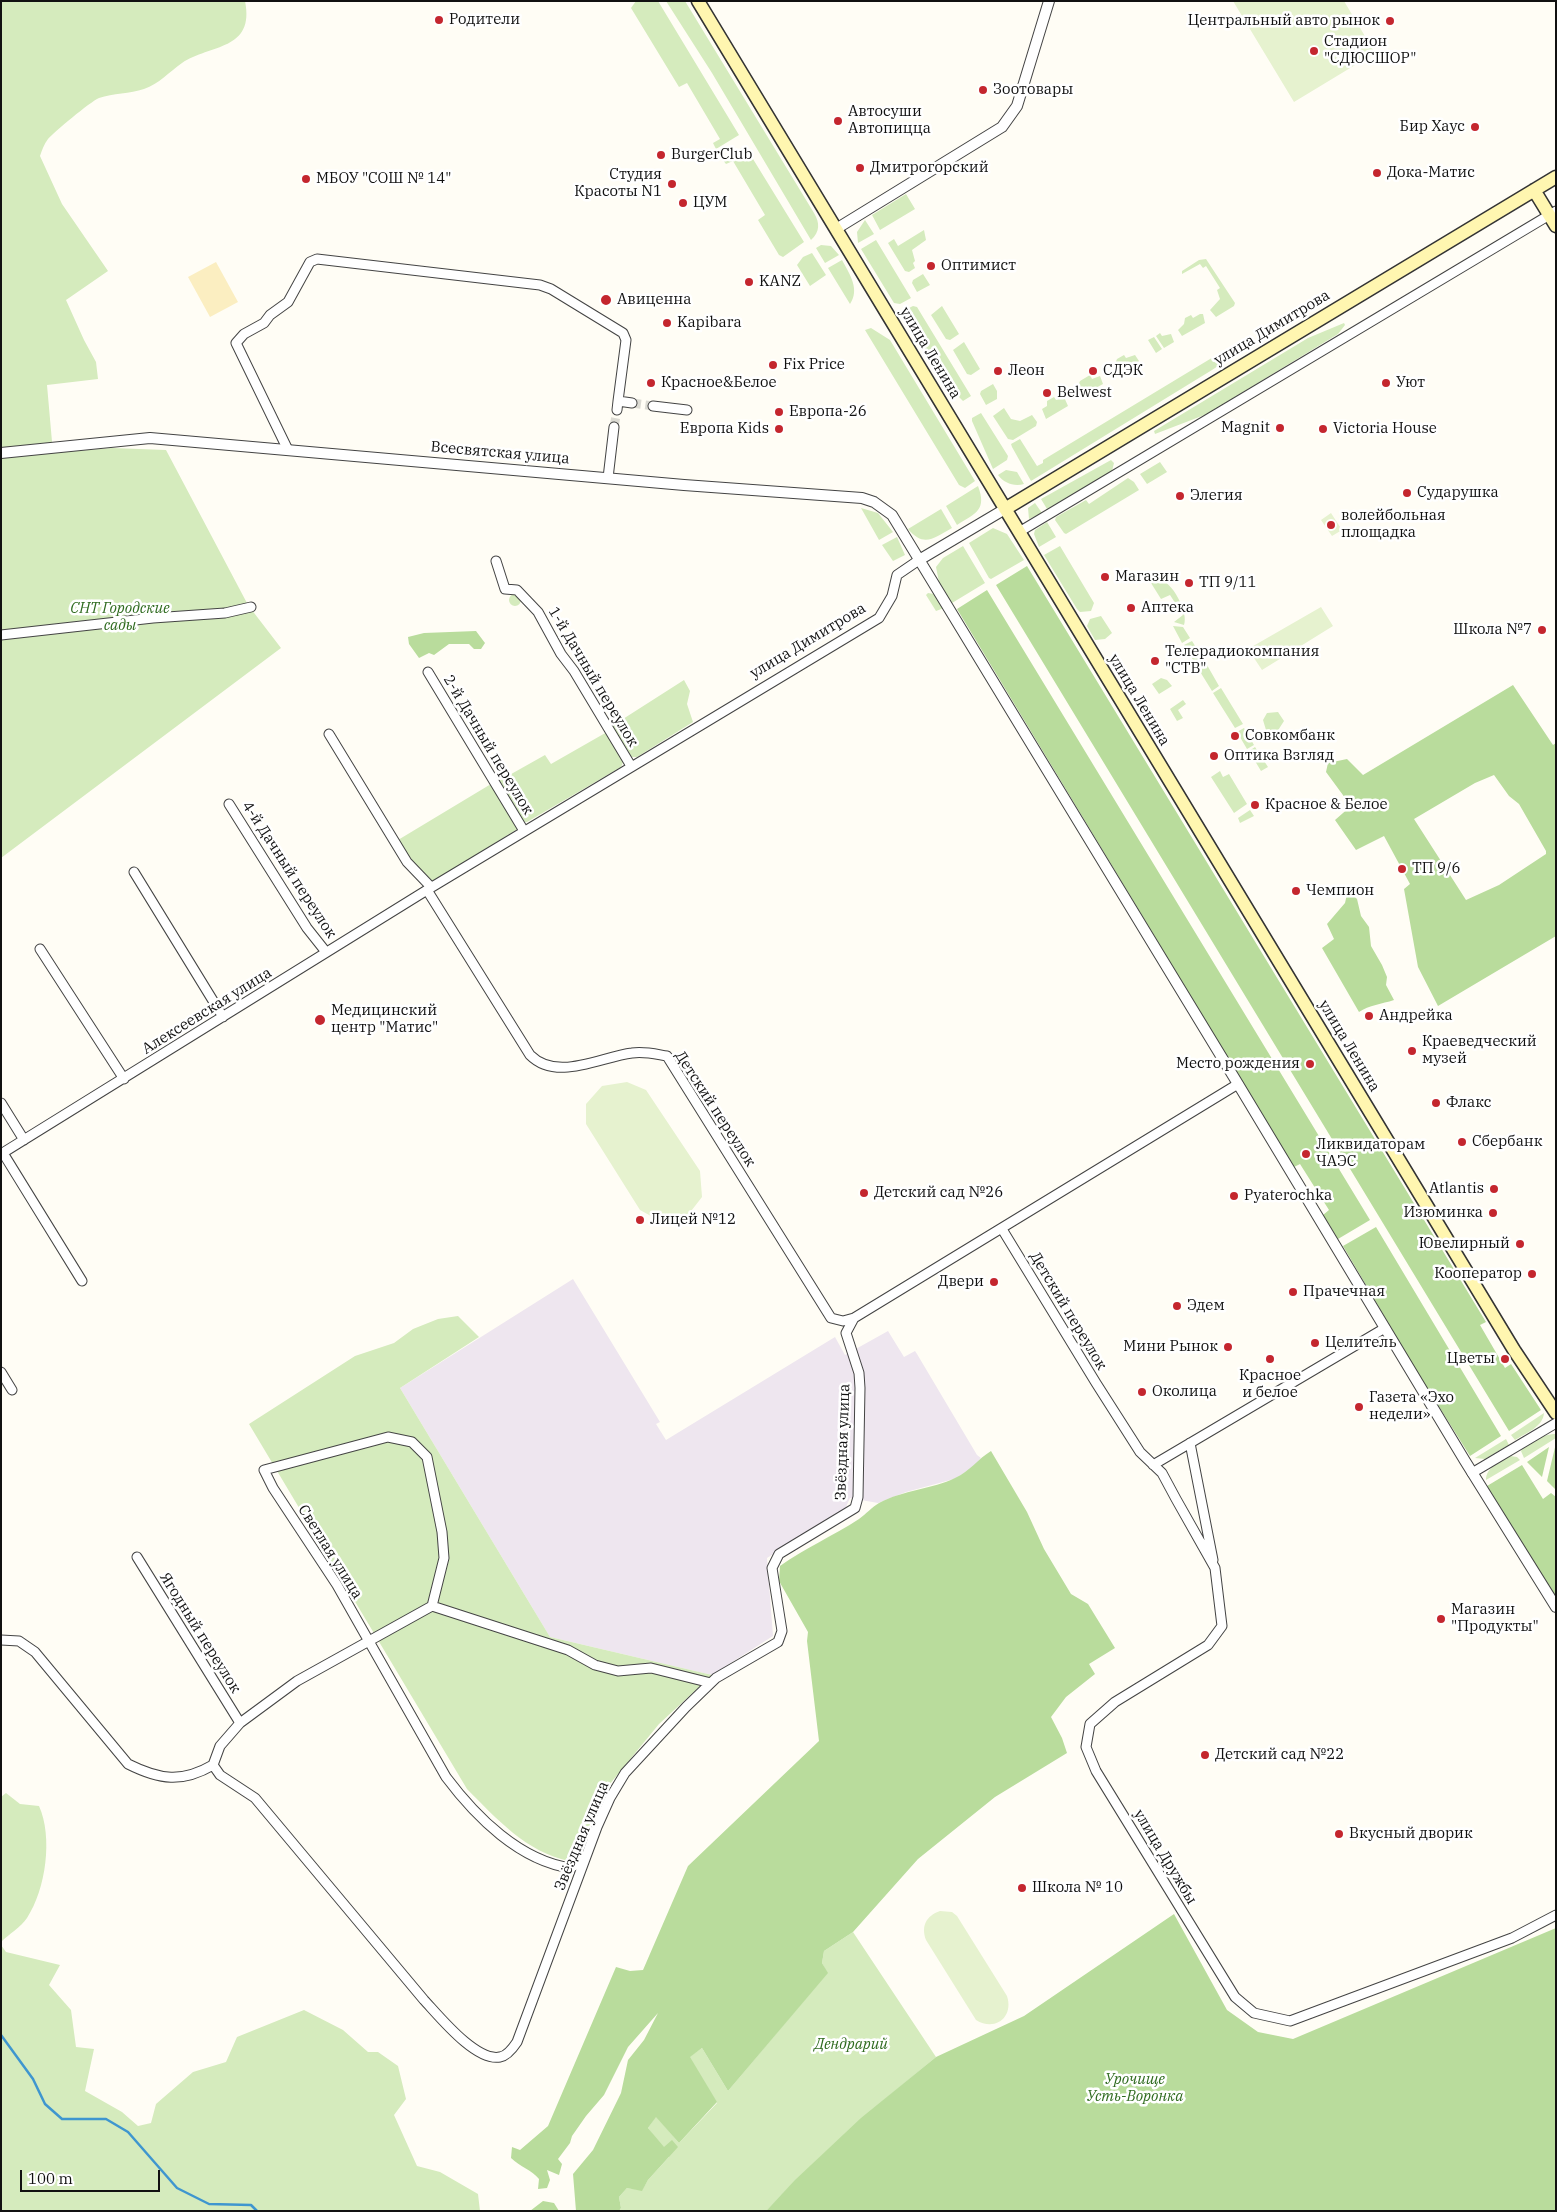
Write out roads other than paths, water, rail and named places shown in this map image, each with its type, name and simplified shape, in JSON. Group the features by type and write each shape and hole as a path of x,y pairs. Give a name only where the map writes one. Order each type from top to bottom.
{"main road":[{"name":"улица Ленина","path":"698,1 1514,1350 1556,1413"},
{"name":"улица Димитрова","path":"1005,509 1556,177"},
{"path":"1534,190 1554,218"}],"street":[{"path":"836,229 1002,127 1017,106 1049,1"},
{"path":"1019,532 1554,218"},
{"path":"288,450 236,343 244,334 264,323 270,315 288,302 310,262 320,258 540,285 569,298 623,333 626,340 617,405 632,403"},
{"path":"653,406 687,410"},
{"path":"608,478 614,427"},
{"name":"Всесвятская улица","path":"1,453 150,438 862,498 874,502 892,515 1472,1473 1556,1607"},
{"path":"919,560 1005,509"},
{"name":"улица Димитрова","path":"631,766 715,714 879,618 892,596 897,575 919,560"},
{"name":"1-й Дачный переулок","path":"496,561 505,588 517,590 538,612 561,654 574,671 631,766"},
{"path":"1,636 154,618 225,613 251,607"},
{"name":"2-й Дачный переулок","path":"428,672 524,831"},
{"path":"328,734 407,862 429,888 631,766"},
{"name":"4-й Дачный переулок","path":"229,804 308,928 326,952"},
{"path":"134,872 223,1017"},
{"name":"Алексеевская улица","path":"2,1153 429,888"},
{"name":"Детский переулок","path":"429,888 530,1054 538,1062 561,1068 632,1053 648,1052 667,1056 831,1318 843,1321 854,1318"},
{"path":"40,949 124,1079"},
{"path":"854,1318 1238,1084"},
{"path":"1,1103 24,1140"},
{"path":"2,1153 82,1281"},
{"name":"Детский переулок","path":"1002,1228 1096,1383 1140,1452 1153,1465"},
{"name":"Звёздная улица","path":"213,1765 220,1775 255,1798 424,2000 450,2028 484,2055 500,2057 510,2051 517,2042 586,1856 610,1798 625,1773 711,1683 751,1656 778,1642 782,1631 772,1568 779,1554 855,1508 858,1497 860,1388 859,1373 846,1333 854,1318"},
{"path":"1153,1465 1385,1328"},
{"path":"1,1372 12,1390"},
{"path":"1472,1473 1556,1423"},
{"name":"Светлая улица","path":"432,1606 444,1558 442,1532 427,1456 412,1442 388,1437 264,1470 273,1488 337,1585 446,1777 464,1801 510,1842 551,1865 571,1868 586,1856"},
{"path":"1190,1443 1215,1568"},
{"name":"улица Дружбы","path":"1153,1465 1162,1473 1215,1568 1222,1626 1208,1644 1115,1702 1090,1724 1086,1747 1096,1770 1235,1997 1254,2013 1290,2022 1512,1938 1556,1915"},
{"name":"Ягодный переулок","path":"137,1558 240,1723"},
{"path":"1,1640 19,1641 35,1652 128,1764 145,1773 177,1779 196,1775 213,1765 220,1746 240,1723 297,1681 432,1606 568,1650 595,1665 618,1671 650,1668 711,1683"}],"waterway":[{"path":"1,2035 33,2079 45,2104 62,2119 106,2119 128,2132 177,2188 209,2204 251,2205 257,2211"}],"tunnel":[{"path":"632,403 653,406"},
{"path":"614,427 617,410"}],"place":[{"name":"Родители","path":"439,20"},
{"name":"Центральный авто рынок","path":"1390,21"},
{"name":"Стадион \"СДЮСШОР\"","path":"1314,51"},
{"name":"Зоотовары","path":"983,90"},
{"name":"Автосуши Автопицца","path":"838,121"},
{"name":"Бир Хаус","path":"1475,127"},
{"name":"BurgerClub","path":"661,155"},
{"name":"Дмитрогорский","path":"860,168"},
{"name":"Дока-Матис","path":"1377,173"},
{"name":"МБОУ \"СОШ № 14\"","path":"306,179"},
{"name":"Студия Красоты N1","path":"672,184"},
{"name":"ЦУМ","path":"683,203"},
{"name":"Оптимист","path":"931,266"},
{"name":"KANZ","path":"749,282"},
{"name":"Авиценна","path":"606,300"},
{"name":"Kapibara","path":"667,323"},
{"name":"Fix Price","path":"773,365"},
{"name":"Леон","path":"998,371"},
{"name":"СДЭК","path":"1093,371"},
{"name":"Красное&Белое","path":"651,383"},
{"name":"Уют","path":"1386,383"},
{"name":"Belwest","path":"1047,393"},
{"name":"Европа-26","path":"779,412"},
{"name":"Magnit","path":"1280,428"},
{"name":"Европа Kids","path":"779,429"},
{"name":"Victoria House","path":"1323,429"},
{"name":"Сударушка","path":"1407,493"},
{"name":"Элегия","path":"1180,496"},
{"name":"волейбольная площадка","path":"1331,525"},
{"name":"Магазин","path":"1105,577"},
{"name":"ТП 9/11","path":"1189,583"},
{"name":"Аптека","path":"1131,608"},
{"name":"Школа №7","path":"1542,630"},
{"name":"Телерадиокомпания \"СТВ\"","path":"1155,661"},
{"name":"Совкомбанк","path":"1235,736"},
{"name":"Оптика Взгляд","path":"1214,756"},
{"name":"Красное & Белое","path":"1255,805"},
{"name":"ТП 9/6","path":"1402,869"},
{"name":"Чемпион","path":"1296,891"},
{"name":"Андрейка","path":"1369,1016"},
{"name":"Медицинский центр \"Матис\"","path":"320,1020"},
{"name":"Краеведческий музей","path":"1412,1051"},
{"name":"Место рождения","path":"1310,1064"},
{"name":"Флакс","path":"1436,1103"},
{"name":"Сбербанк","path":"1462,1142"},
{"name":"Ликвидаторам ЧАЭС","path":"1306,1154"},
{"name":"Atlantis","path":"1494,1189"},
{"name":"Детский сад №26","path":"864,1193"},
{"name":"Pyaterochka","path":"1234,1196"},
{"name":"Изюминка","path":"1493,1213"},
{"name":"Лицей №12","path":"640,1220"},
{"name":"Ювелирный","path":"1520,1244"},
{"name":"Кооператор","path":"1532,1274"},
{"name":"Двери","path":"994,1282"},
{"name":"Прачечная","path":"1293,1292"},
{"name":"Эдем","path":"1177,1306"},
{"name":"Целитель","path":"1315,1343"},
{"name":"Мини Рынок","path":"1228,1347"},
{"name":"Красное и белое","path":"1270,1359"},
{"name":"Цветы","path":"1505,1359"},
{"name":"Околица","path":"1142,1392"},
{"name":"Газета «Эхо недели»","path":"1359,1407"},
{"name":"Магазин \"Продукты\"","path":"1441,1619"},
{"name":"Детский сад №22","path":"1205,1755"},
{"name":"Вкусный дворик","path":"1339,1834"},
{"name":"Школа № 10","path":"1022,1888"}],"park label":[{"name":"СНТ Городские сады","path":"120,618"},
{"name":"Дендрарий","path":"851,2045"},
{"name":"Урочище Усть-Воронка","path":"1135,2088"}]}
